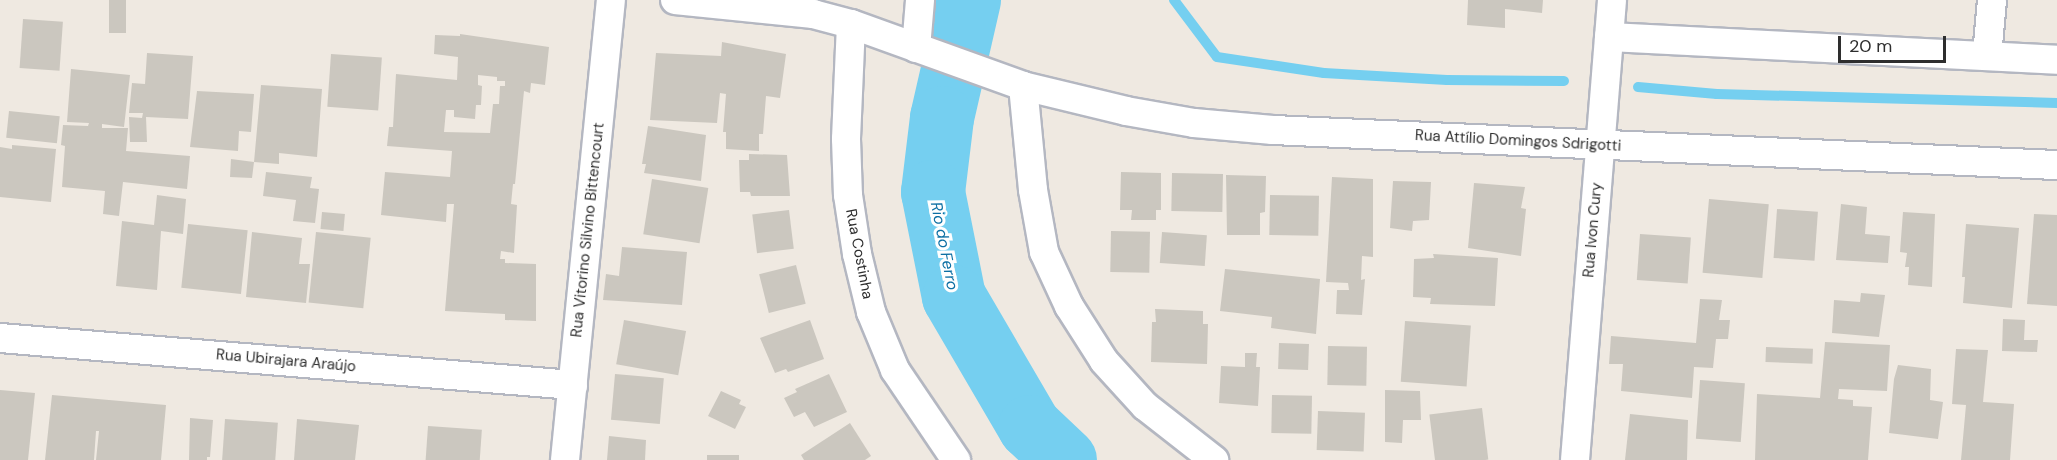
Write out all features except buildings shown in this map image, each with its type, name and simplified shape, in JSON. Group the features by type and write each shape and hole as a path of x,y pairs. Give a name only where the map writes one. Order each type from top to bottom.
{"street":[{"name":"Rua Vitorino Silvino Bittencourt","path":"565,460 611,0"},
{"name":"Rua Attílio Domingos Sdrigotti","path":"675,0 813,14 850,24 1023,86 1126,111 1194,123 1273,130 2057,165"},
{"path":"920,0 921,50"},
{"name":"Rua Ivon Cury","path":"1575,460 1612,0"},
{"path":"1987,56 1992,0"},
{"name":"Rua Costinha","path":"850,24 846,139 848,195 857,254 871,312 895,370 956,460"},
{"path":"1609,37 2057,60"},
{"path":"1023,86 1033,190 1044,252 1069,306 1104,361 1145,406 1214,460"},
{"name":"Rua Ubirajara Araújo","path":"0,338 573,385"}],"waterway":[{"name":"Rio do Ferro","path":"969,0 942,118 933,192 954,297 1030,427 1065,460"},
{"path":"1174,0 1217,57 1324,73 1447,80 1564,81"},
{"path":"1638,87 1717,94 2057,103"}]}
